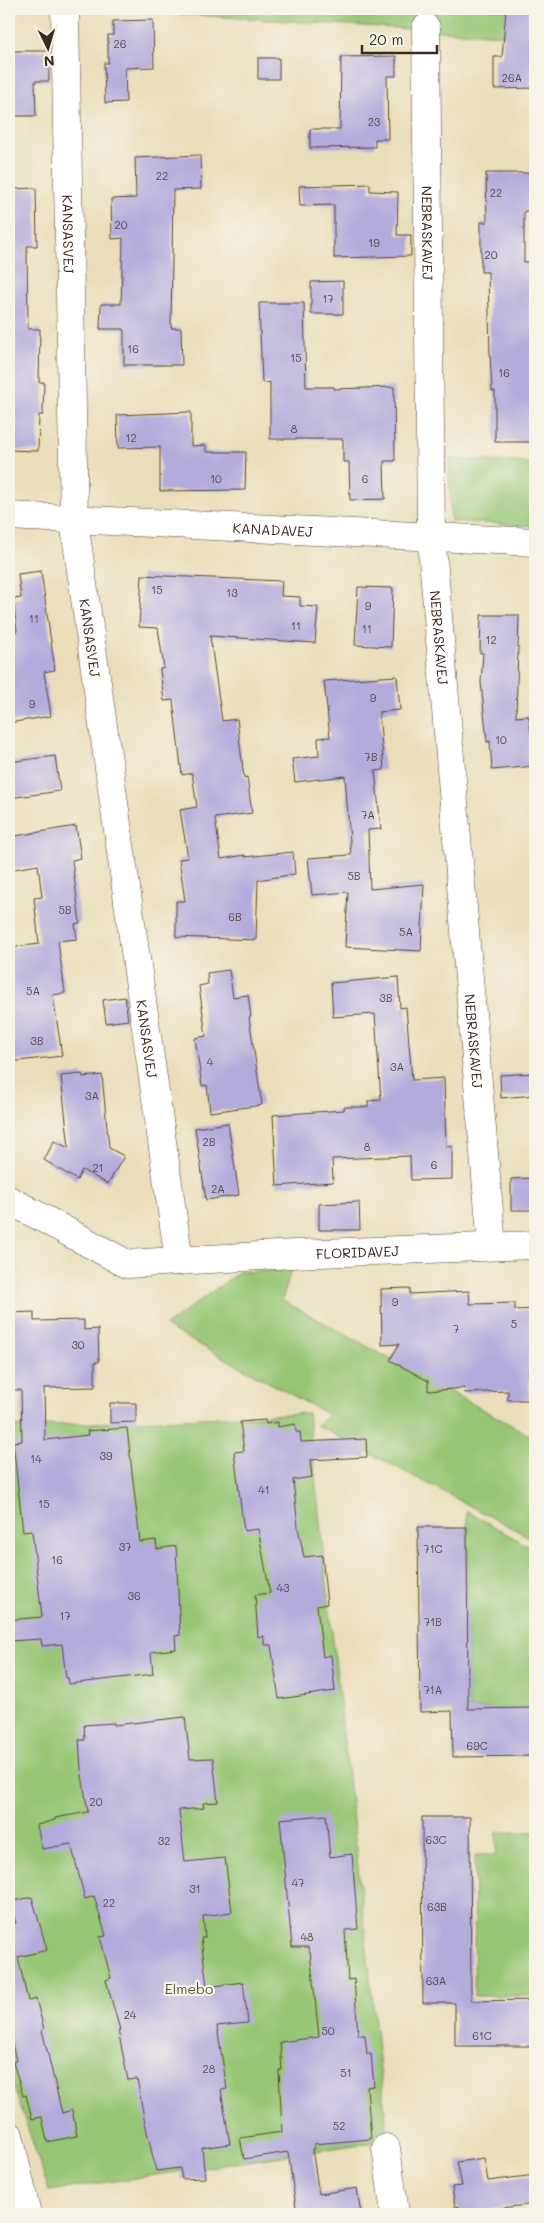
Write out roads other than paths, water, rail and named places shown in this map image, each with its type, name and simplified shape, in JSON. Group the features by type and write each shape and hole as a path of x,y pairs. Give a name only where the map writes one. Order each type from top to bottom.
{"street":[{"name":"KANSASVEJ","path":"65,9 74,520 179,1261"},
{"name":"NEBRASKAVEJ","path":"426,28 431,535 492,1246"},
{"name":"KANADAVEJ","path":"9,516 431,535 535,542"},
{"name":"FLORIDAVEJ","path":"9,1200 127,1264 293,1254 535,1245"},
{"path":"9,2136 27,2214"},
{"path":"386,2148 395,2214"}],"park label":[{"name":"Elmebo","path":"189,1988"}]}
